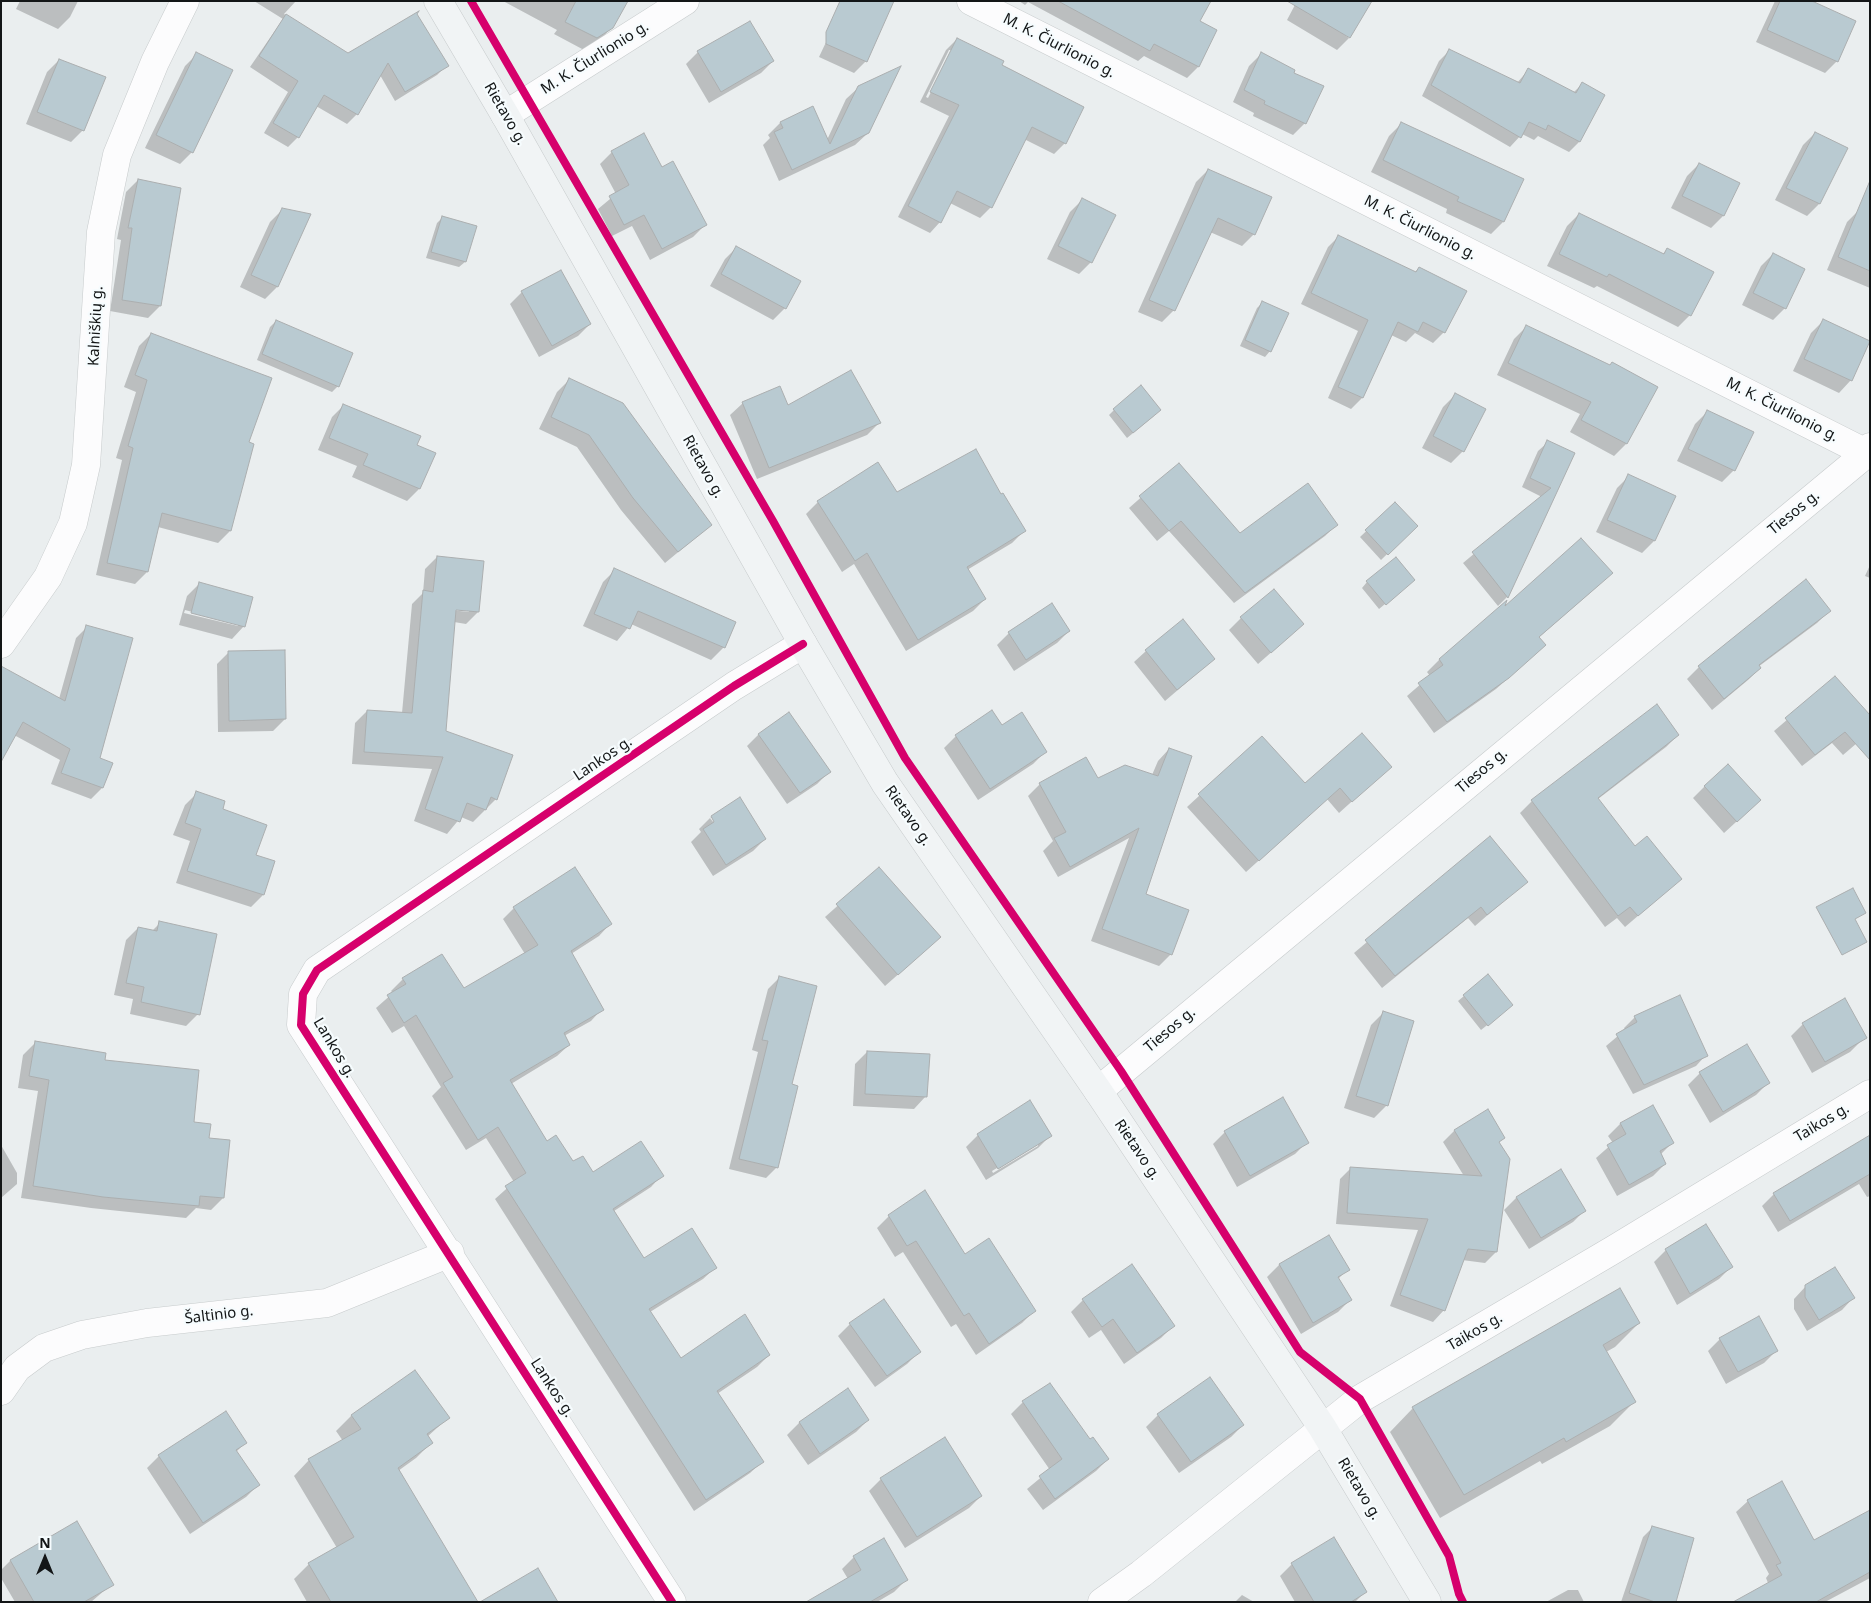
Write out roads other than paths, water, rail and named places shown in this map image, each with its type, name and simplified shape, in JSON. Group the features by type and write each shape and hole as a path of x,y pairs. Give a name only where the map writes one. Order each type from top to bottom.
{"main road":[{"name":"Rietavo g.","path":"438,1 505,115 803,644 885,783 1098,1090 1322,1428 1427,1602"}],"street":[{"name":"Kalniškių g.","path":"1,644 48,578 73,523 86,465 101,232 117,155 155,62 185,1"},
{"name":"M. K. Čiurlionio g.","path":"505,115 684,1"},
{"name":"M. K. Čiurlionio g.","path":"971,1 1869,452"},
{"name":"Tiesos g.","path":"1098,1090 1869,452"},
{"name":"Lankos g.","path":"672,1602 450,1253 301,1025 302,994 318,970 734,686 803,644"},
{"name":"Taikos g.","path":"1102,1602 1148,1568 1360,1399 1613,1250 1870,1094"},
{"name":"Šaltinio g.","path":"1,1391 17,1368 44,1348 82,1335 148,1323 327,1303 450,1253"}]}
